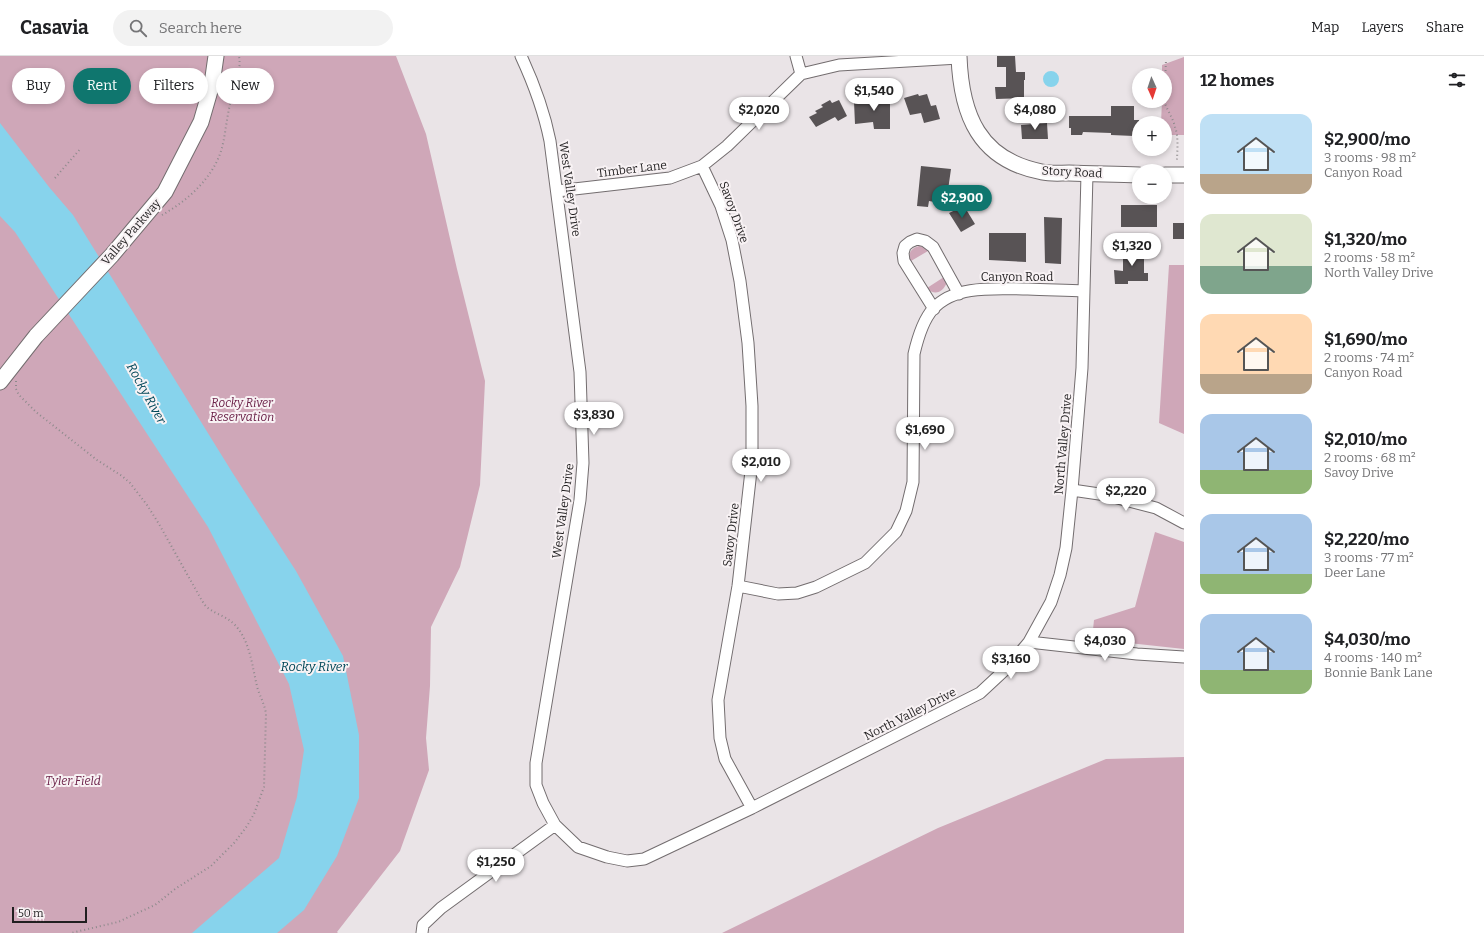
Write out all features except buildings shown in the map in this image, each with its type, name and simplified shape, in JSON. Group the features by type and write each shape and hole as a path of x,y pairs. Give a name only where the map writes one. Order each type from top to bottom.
{"street":[{"name":"Valley Parkway","path":"0,382 36,336 112,255 165,192 201,122 212,84 216,56"},
{"name":"West Valley Drive","path":"521,56 538,94 550,141 580,372 583,463 580,500 536,763 536,784 543,803 555,825"},
{"path":"796,56 801,74 839,65 959,57"},
{"name":"Story Road","path":"959,57 961,88 968,112 979,136 998,154 1016,166 1043,172 1132,174"},
{"name":"Timber Lane","path":"557,191 670,178 702,166 727,146 801,74"},
{"name":"Savoy Drive","path":"702,166 721,206 732,240 740,281 748,344 752,406 752,462 738,586 718,700 720,738 725,759 752,808"},
{"name":"North Valley Drive","path":"555,825 578,848 607,857 627,861 644,859 752,808 980,693 1008,667 1029,642 1051,602 1060,575 1066,548 1082,368 1087,174"},
{"path":"934,308 904,261 903,253 905,246 910,242 917,239 925,241 933,247 959,294"},
{"name":"Canyon Road","path":"738,586 778,594 797,593 816,587 865,563 896,532 906,511 913,482 914,354 918,338 934,308 945,299 959,294 991,288 1084,291"},
{"path":"1072,490 1106,495 1156,508 1184,523"},
{"path":"1029,642 1137,654 1184,657"},
{"path":"422,933 424,925 441,908 555,825"}],"path":[{"path":"160,217 170,211 202,184 212,170 221,152 229,109 240,66 238,56"},
{"path":"1166,60 1166,68"},
{"path":"1166,108 1175,126 1181,168"},
{"path":"55,178 81,148"},
{"path":"15,376 16,389 36,412 97,460 122,476 130,483 147,505 200,599 207,608 226,617 242,635 247,645 266,713 264,787 254,814 235,842 211,866 175,889 154,905 118,922 71,933"}],"green space":[{"name":"Rocky River Reservation","path":"0,56 396,56 426,134 457,269 485,381 480,485 460,567 431,627 430,686 426,738 429,770 400,851 337,932 338,933 0,933"},
{"path":"1184,57 1184,135 1172,135 1172,116 1161,116 1162,108 1172,108 1172,68 1162,68 1162,65"},
{"path":"919,246 924,247 928,251 911,261 909,256 910,252"},
{"path":"1169,265 1184,265 1184,434 1159,423"},
{"path":"944,277 947,282 946,285 939,292 930,291 927,288"},
{"path":"1155,532 1184,542 1184,649 1092,639 1094,620 1135,607"},
{"path":"1184,757 1184,933 722,933 938,828 1106,759"}],"water":[{"path":"1048,71 1054,71 1059,76 1057,85 1054,87 1048,87 1043,82 1043,76"},
{"path":"1029,105 1033,105 1037,111 1033,117 1029,117 1025,113 1025,109"},
{"name":"Rocky River","path":"0,123 49,187 73,215 232,472 296,571 343,656 359,735 359,798 337,856 304,910 277,933 192,933 279,858 297,797 304,750 289,684 208,527 15,232 0,216"}],"park label":[{"name":"Tyler Field","path":"73,781"}]}
